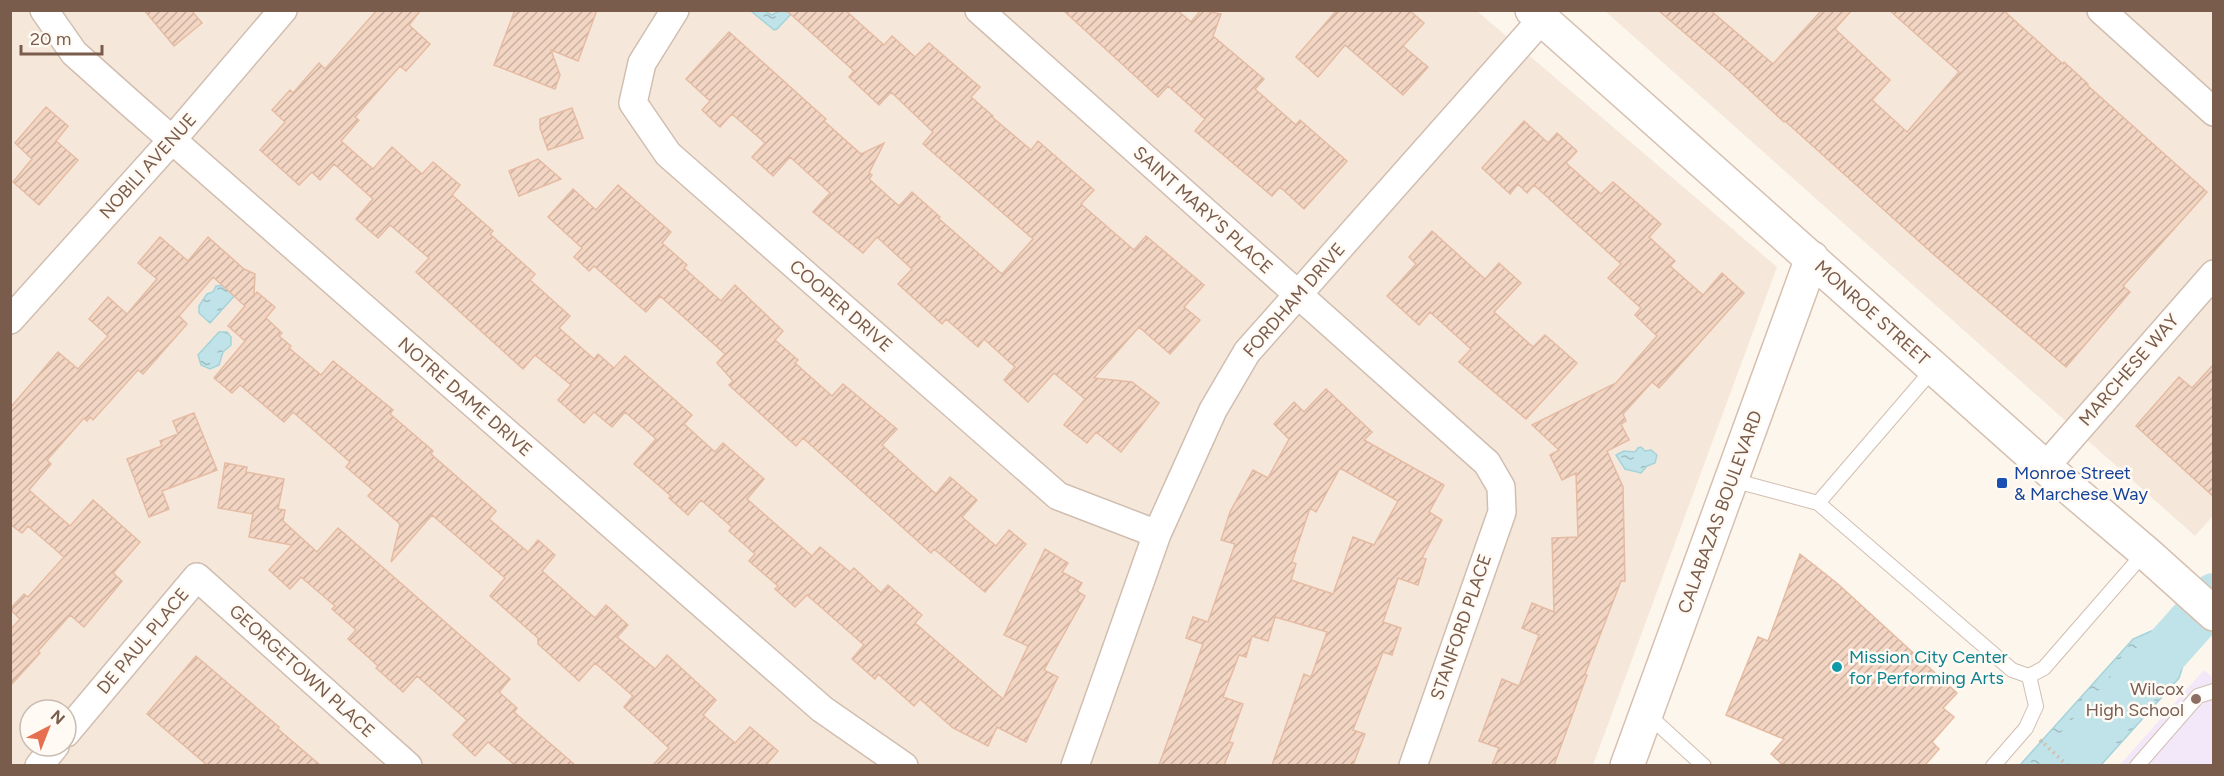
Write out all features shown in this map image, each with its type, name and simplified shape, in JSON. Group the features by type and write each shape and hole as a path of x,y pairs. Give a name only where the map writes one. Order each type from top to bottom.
{"main road":[{"name":"MONROE STREET","path":"1537,15 1934,369 2202,603"},
{"name":"CALABAZAS BOULEVARD","path":"1627,765 1812,258"}],"street":[{"name":"NOTRE DAME DRIVE","path":"44,10 74,53 172,140 822,709 904,765"},
{"name":"NOBILI AVENUE","path":"10,320 172,140 283,10"},
{"name":"COOPER DRIVE","path":"675,10 642,63 633,103 668,154 1058,496 1157,534"},
{"name":"SAINT MARY'S PLACE","path":"979,10 1487,463 1501,487"},
{"path":"2101,10 2214,112"},
{"name":"FORDHAM DRIVE","path":"1076,765 1157,534 1213,410 1247,352 1537,15"},
{"name":"MARCHESE WAY","path":"2045,467 2214,274"},
{"name":"STANFORD PLACE","path":"1413,765 1502,512 1501,487"},
{"name":"DE PAUL PLACE","path":"78,719 197,577"},
{"name":"GEORGETOWN PLACE","path":"197,577 408,765"}],"lane":[{"path":"1818,503 1934,369"},
{"path":"1732,480 1818,503 2012,670 2029,676 2044,668 2145,552"},
{"path":"1993,765 2026,728 2036,706 2029,676"},
{"path":"2137,765 2198,696 2214,691"},
{"path":"1646,713 1704,765"}],"path":[{"path":"2045,745 2068,765"}],"shaded area":[{"path":"10,11 1477,11 1777,267 1593,765 11,765"},
{"path":"1605,11 2213,11 2213,516 2195,536"},
{"name":"Wilcox High School","path":"2204,670 2213,678 2213,765 2119,766"}],"water":[{"path":"751,11 765,11 772,15 779,11 793,12 774,30"},
{"path":"224,285 236,294 210,323 199,313 199,306 216,286"},
{"path":"219,332 227,332 231,337 231,345 223,352 219,365 210,369 201,365 198,355"},
{"path":"1641,447 1657,455 1655,463 1647,466 1641,473 1625,469 1616,455 1624,451 1635,452"},
{"path":"2156,629 2186,656 2179,678 2101,765 2020,765 2133,639"}],"building":[{"path":"144,10 191,10 202,23 174,46"},
{"path":"377,10 421,10 409,25 430,44 406,71 400,66 355,117 359,120 341,141 373,169 392,147 422,174 433,162 460,185 452,195 493,231 490,234 535,274 530,280 570,316 559,328 594,359 598,354 614,368 625,356 692,415 684,424 715,452 723,443 764,479 747,499 812,556 820,547 850,572 854,568 881,593 888,585 922,615 915,623 1003,699 1028,646 1004,635 1045,549 1068,563 1062,572 1082,583 1077,591 1085,596 1044,670 1058,677 1026,742 997,727 988,746 953,728 920,699 914,706 878,674 875,679 852,659 864,645 807,595 795,607 775,589 778,586 749,561 755,554 729,531 732,527 701,500 688,515 669,498 671,496 634,464 656,439 625,412 612,427 594,412 584,423 558,400 571,385 535,355 523,369 416,272 429,258 390,225 378,238 356,219 373,199 334,164 320,180 312,172 299,185 260,150 285,122 272,110 290,90 293,93 319,63 325,69"},
{"path":"515,10 597,10 578,61 551,50 560,75 555,89 494,65"},
{"path":"786,10 845,10 884,45 892,36 915,57 929,43 980,87 971,97 992,117 1031,150 1038,141 1094,190 1081,204 1134,250 1146,236 1204,285 1184,307 1200,320 1170,354 1139,327 1094,378 1132,382 1159,403 1121,452 1096,432 1087,443 1064,425 1085,399 1054,373 1028,402 1004,380 1015,367 984,339 978,347 946,319 942,324 898,284 912,269 877,237 863,253 813,212 830,193 790,157 773,176 752,157 765,143 732,114 720,127 702,110 710,101 686,79 729,32 826,119 824,121 861,154 884,143 869,173 872,175 869,179 899,206 912,192 1002,274 1033,239 923,144 933,132 891,92 879,105 849,77 854,71"},
{"path":"1063,10 1177,10 1191,22 1201,10 1221,14 1213,36 1264,79 1255,89 1296,125 1300,120 1347,161 1304,209 1280,187 1272,196 1195,131 1205,119 1168,86 1158,97"},
{"path":"1337,10 1409,10 1424,23 1403,46 1428,67 1403,95 1345,45 1318,77 1296,57"},
{"path":"1658,10 1710,10 1773,64 1822,10 1852,10 1835,29 1890,80 1872,100 1907,132 1959,72 1889,10 2003,10 2063,64 2064,62 2207,192 2123,286 2130,292 2066,367 1932,253"},
{"path":"46,107 68,126 56,141 78,160 39,205 13,182 32,159 15,143"},
{"path":"572,108 583,138 548,150 540,128 540,119"},
{"path":"1524,121 1548,143 1557,133 1577,151 1566,163 1601,194 1613,182 1661,224 1649,237 1675,261 1670,266 1703,295 1722,273 1744,293 1659,388 1652,382 1623,414 1626,421 1621,424 1629,440 1607,451 1623,487 1625,581 1621,581 1585,674 1587,675 1554,765 1492,765 1499,748 1479,741 1502,679 1519,686 1539,635 1522,628 1532,603 1554,612 1552,538 1578,537 1576,473 1562,480 1550,455 1559,450 1532,425 1616,383 1657,336 1635,315 1641,308 1608,278 1621,264 1534,185 1527,193 1518,184 1510,194 1482,168"},
{"path":"538,159 561,179 519,196 509,171"},
{"path":"618,185 671,232 662,243 687,265 684,268 721,301 735,285 783,331 775,340 798,360 795,363 832,396 843,384 897,429 882,445 936,494 950,477 977,500 962,517 996,546 1009,530 1026,544 985,592 934,549 931,553 803,438 796,446 754,408 729,385 733,381 717,363 725,354 660,296 646,312 594,266 589,271 574,257 582,248 548,217 573,189 596,210"},
{"path":"1432,231 1485,279 1499,263 1521,283 1494,312 1533,347 1545,335 1577,363 1526,419 1459,362 1471,349 1430,312 1419,325 1387,296 1416,264 1409,257"},
{"path":"160,237 188,261 208,237 244,269 255,274 254,296 257,292 275,307 266,318 282,333 279,336 291,346 289,348 321,375 333,361 393,410 390,414 433,451 431,454 496,511 489,519 528,552 538,540 555,555 542,571 595,618 606,605 628,625 617,637 655,669 667,655 716,700 703,715 735,743 750,727 778,751 766,765 653,765 669,748 624,707 633,696 595,663 579,681 538,644 538,638 490,596 505,578 432,515 391,562 400,524 368,496 373,490 346,467 350,462 293,412 284,422 240,385 232,393 214,378 245,341 228,326 245,306 213,277 179,316 187,324 143,374 138,370 93,420 90,417 87,421 84,418 47,460 51,464 29,490 70,526 93,500 140,542 113,573 122,581 84,627 70,615 10,686 10,630 20,619 10,609 24,594 28,597 64,557 28,526 22,533 10,524 10,408 58,352 78,369 108,336 89,319 108,297 127,314 157,279 138,263"},
{"path":"2214,364 2214,497 2136,426 2179,377 2192,388"},
{"path":"1326,389 1372,432 1364,440 1444,485 1429,512 1442,520 1422,558 1426,559 1418,585 1398,578 1383,622 1401,628 1392,655 1383,652 1353,730 1365,734 1353,765 1272,765 1304,674 1311,677 1327,632 1275,617 1268,641 1252,636 1246,657 1239,655 1223,697 1243,704 1229,742 1233,743 1224,765 1159,765 1203,644 1186,638 1193,617 1208,622 1235,544 1221,540 1230,512 1253,470 1268,478 1289,439 1274,424 1294,402 1304,412","holes":["1340,468 1398,501 1374,545 1353,537 1333,594 1291,580 1296,564 1292,562 1310,508 1316,512"]},
{"path":"194,413 217,470 162,491 169,509 149,517 127,459 162,446 160,441 178,434 173,421"},
{"path":"225,463 247,467 246,472 284,479 278,509 285,510 283,521 317,552 338,528 510,679 499,692 517,708 514,712 575,765 515,765 488,742 475,756 453,735 467,720 417,676 403,692 348,639 356,630 332,609 335,606 301,577 290,589 269,570 292,545 249,537 253,514 218,508"},
{"name":"Mission City Center for Performing Arts","path":"1800,554 1838,584 1957,693 1943,708 1954,717 1932,742 1939,749 1925,765 1783,765 1771,754 1784,739 1726,715 1758,637 1768,641"},
{"path":"196,656 320,765 207,765 147,714"}],"waterway":[{"path":"2063,766 2214,597"}],"place":[{"name":"Monroe Street & Marchese Way","path":"2002,483"},
{"name":"Mission City Center for Performing Arts","path":"1837,667"},
{"name":"Wilcox High School","path":"2196,699"}]}
